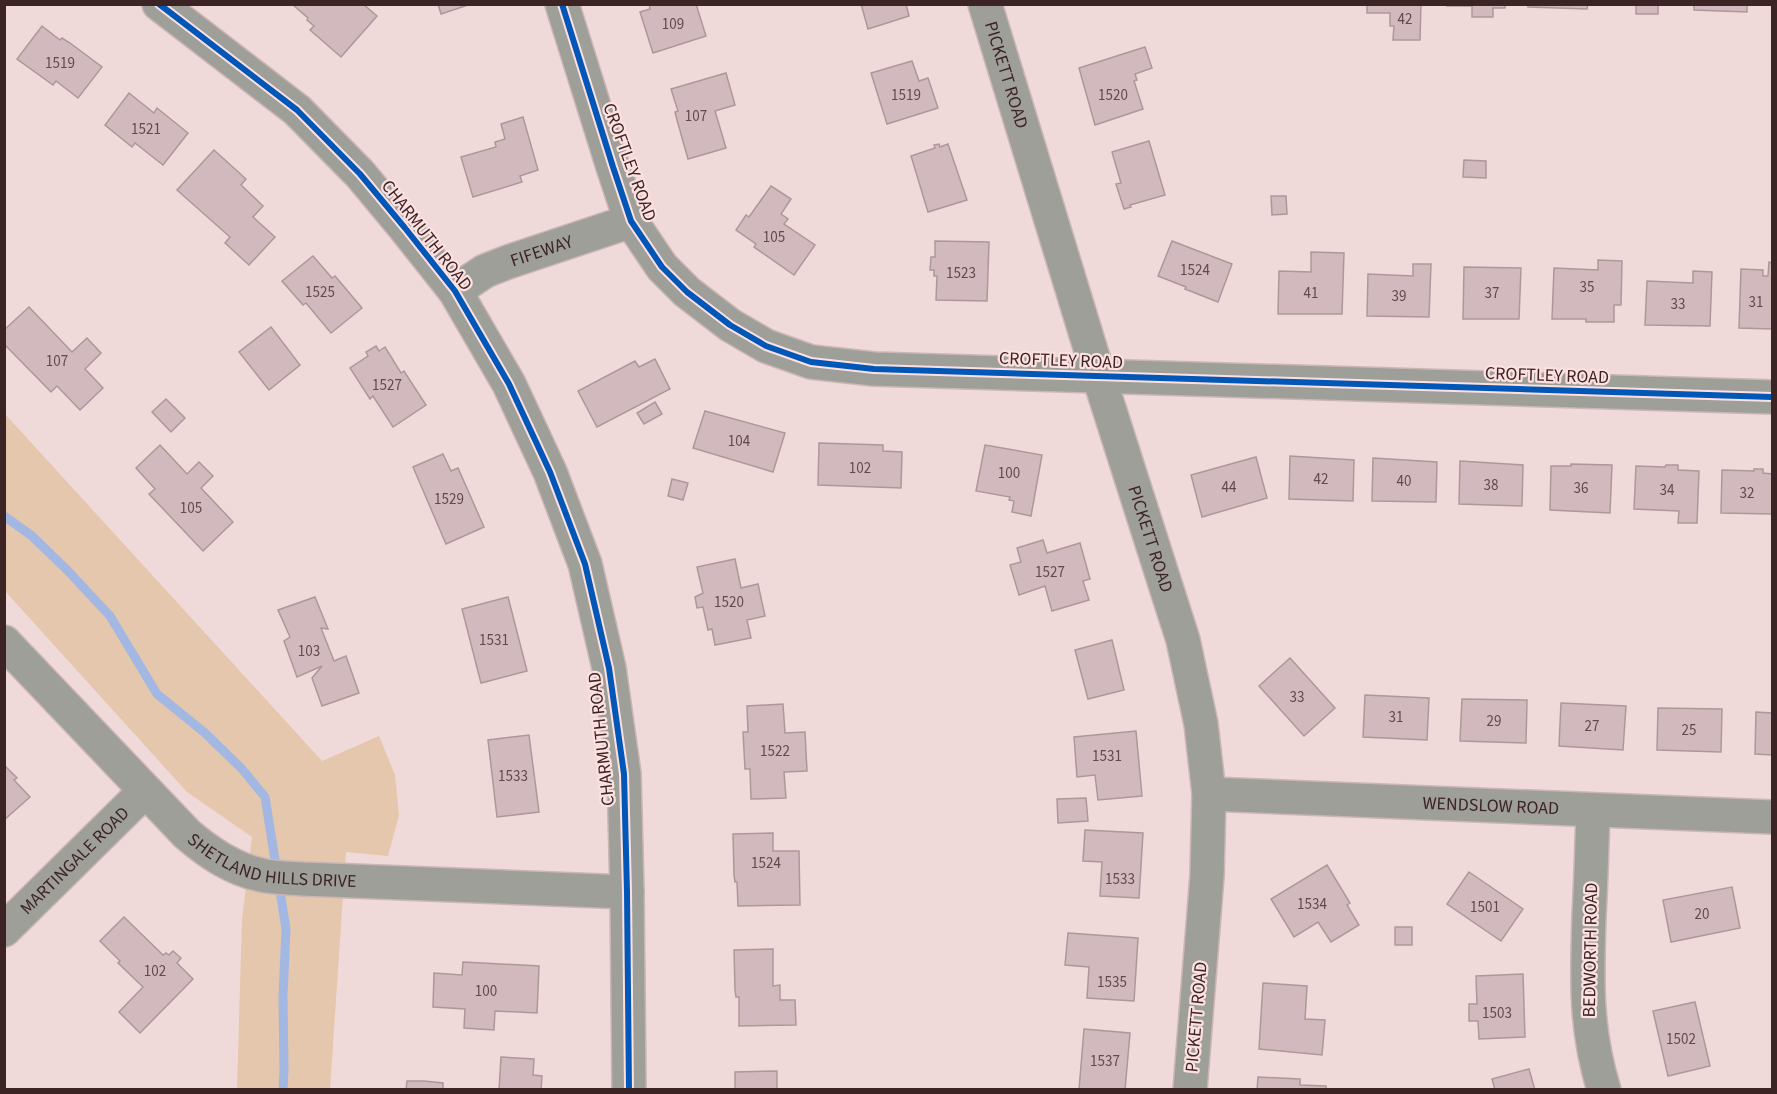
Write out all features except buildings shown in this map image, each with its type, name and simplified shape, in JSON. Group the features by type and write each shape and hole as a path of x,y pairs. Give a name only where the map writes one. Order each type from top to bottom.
{"street":[{"name":"CHARMUTH ROAD","path":"159,4 297,110 360,174 455,291 508,384 550,472 585,564 609,668 624,774 629,1089"},
{"name":"CROFTLEY ROAD","path":"562,4 631,221 662,267 687,292 730,325 766,346 811,362 874,369 1773,397"},
{"name":"PICKETT ROAD","path":"986,4 1099,377 1183,640 1201,724 1209,794 1207,876 1190,1089"},
{"name":"FIFEWAY","path":"455,291 485,271 631,221"},
{"name":"SHETLAND HILLS DRIVE","path":"4,642 186,834 209,853 235,866 260,875 303,879 627,892"},
{"name":"MARTINGALE ROAD","path":"4,930 145,791"},
{"name":"WENDSLOW ROAD","path":"1209,794 1773,817"},
{"name":"BEDWORTH ROAD","path":"1593,810 1586,983 1593,1053 1604,1089"}],"shaded area":[{"path":"5,414 322,761 379,736 395,775 399,815 388,856 346,852 330,1089 237,1089 242,919 252,837 187,792 5,591"}],"waterway":[{"path":"4,516 32,536 110,616 157,694 205,733 242,769 265,797 286,929 283,1090"}],"cycle path":[{"path":"159,4 297,110 360,174 455,291 509,384 550,472 585,564 609,668 624,774 629,1090"},
{"path":"562,4 631,221 662,267 687,292 730,325 766,346 811,362 874,369 1772,397"}]}
